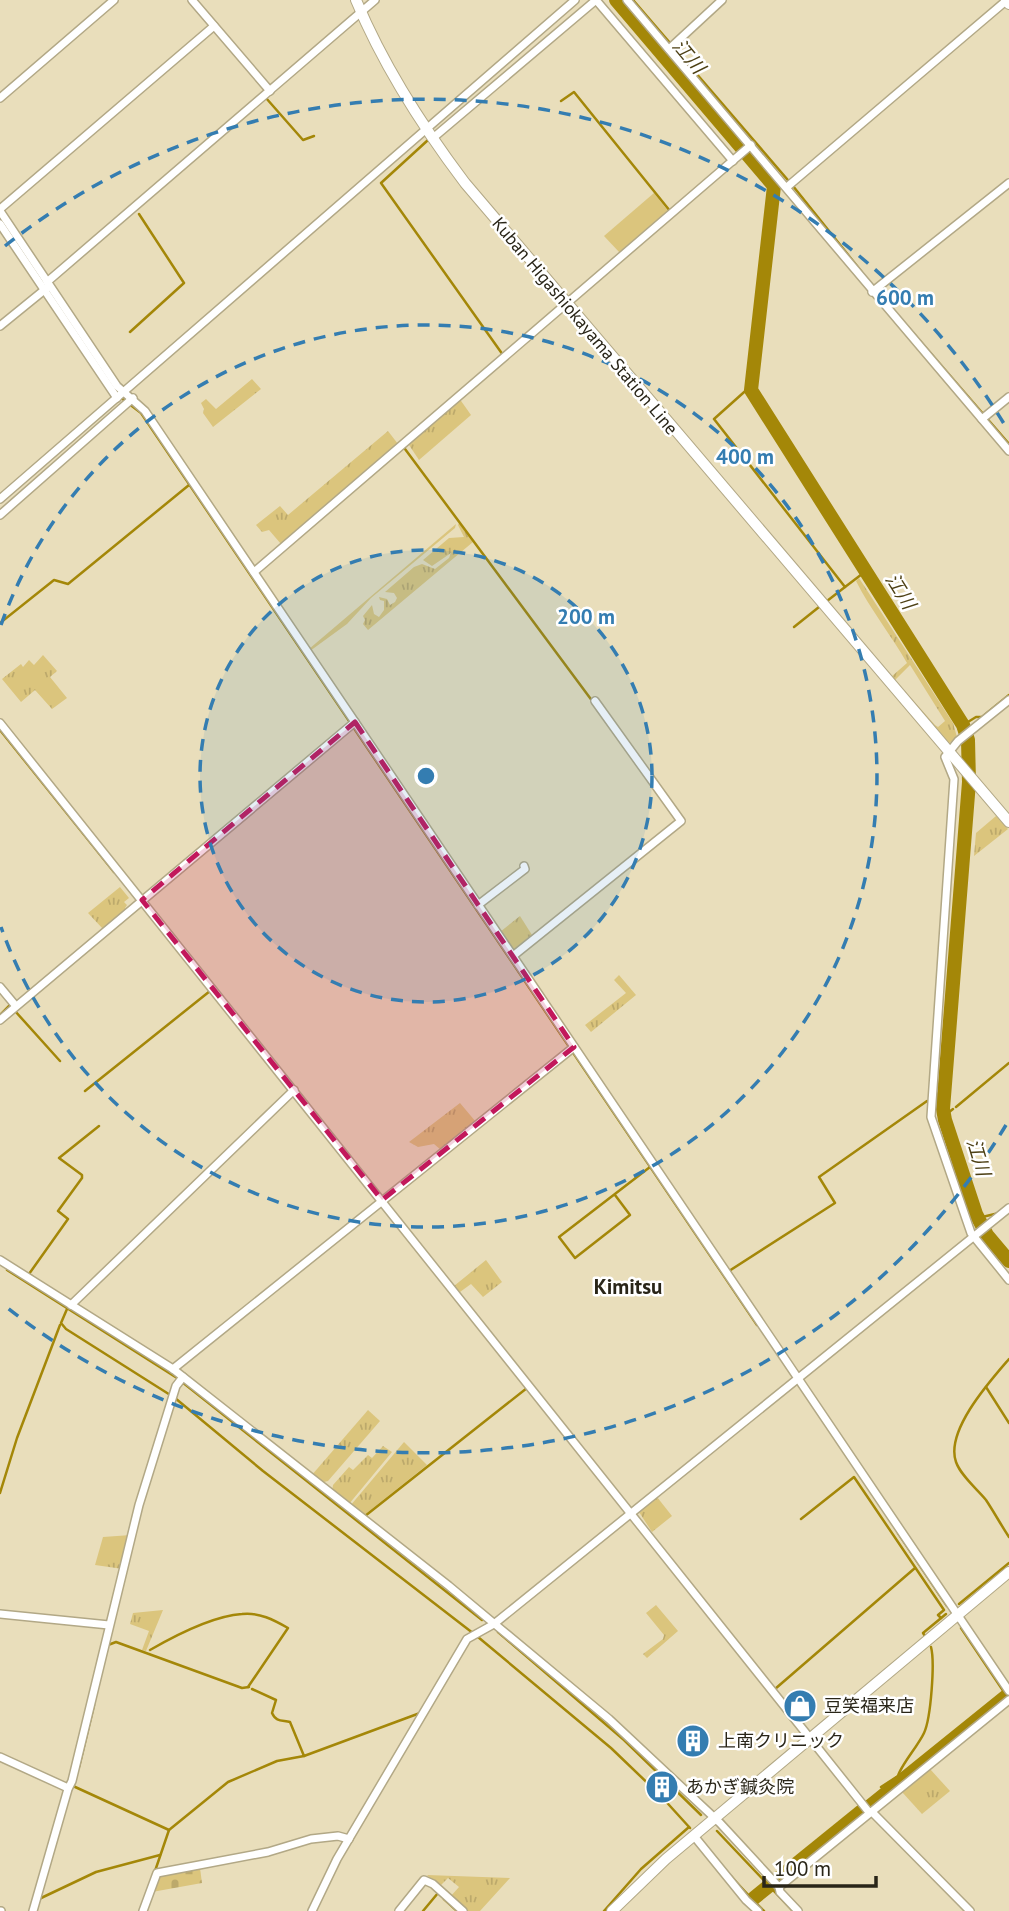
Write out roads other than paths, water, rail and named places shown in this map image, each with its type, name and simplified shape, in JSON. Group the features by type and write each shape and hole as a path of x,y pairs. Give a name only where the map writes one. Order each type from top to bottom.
{"main road":[{"name":"Kuban Higashiokayama Station Line","path":"356,0 383,56 430,134 465,183 1009,822"},
{"path":"612,1911 643,1879 1009,1572"}],"street":[{"path":"0,98 114,0"},
{"path":"192,0 269,90"},
{"path":"0,326 375,0"},
{"path":"0,516 123,401 430,134 575,0"},
{"path":"430,134 596,0 733,159"},
{"path":"626,0 671,46 751,145 790,184 828,240 875,290 984,417 1009,451"},
{"path":"671,46 722,0"},
{"path":"790,184 1007,1"},
{"path":"47,286 0,210 213,27"},
{"path":"254,572 751,145"},
{"path":"875,290 1009,183"},
{"path":"0,224 117,386 123,401 145,411 353,724 513,956 572,1049 1009,1691"},
{"path":"984,417 1009,397"},
{"path":"0,499 123,401"},
{"path":"1009,700 958,741 951,755 945,757 954,779 931,1117 964,1219 1009,1280"},
{"path":"513,956 681,821 595,701"},
{"path":"0,723 868,1810 970,1911"},
{"path":"0,1020 353,724"},
{"path":"478,905 524,869 524,866"},
{"path":"0,987 15,1005"},
{"path":"173,1369 572,1049"},
{"path":"71,1305 292,1092"},
{"path":"312,1911 347,1837 467,1639 494,1624 1009,1208"},
{"path":"0,1272 2,1261 173,1369 181,1379 494,1624 609,1719 715,1818 798,1911"},
{"path":"33,1911 69,1786 139,1505 173,1396 181,1379"},
{"path":"0,1614 109,1625"},
{"path":"779,1887 868,1810 1009,1700"},
{"path":"0,1757 69,1786"},
{"path":"694,1836 758,1911"},
{"path":"143,1911 157,1873 268,1852 304,1840 347,1837"},
{"path":"399,1911 424,1880 433,1884 463,1911"}],"waterway":[{"name":"江川","path":"616,0 774,186 751,390 963,725 968,740 969,782 943,1109 976,1214 987,1235 1009,1261"},
{"path":"633,0 793,186 861,271"},
{"path":"561,101 574,92 670,211"},
{"path":"266,98 303,140 314,136"},
{"path":"428,140 381,183 503,355"},
{"path":"130,332 184,283 139,214"},
{"path":"908,327 1009,444"},
{"path":"752,385 714,419 845,587 866,571"},
{"path":"120,397 141,413 757,1325"},
{"path":"405,449 593,702"},
{"path":"0,623 54,580 68,584 189,485"},
{"path":"827,601 845,587"},
{"path":"794,627 819,607"},
{"path":"963,725 976,717 982,717 1009,695"},
{"path":"0,730 114,872"},
{"path":"85,1091 210,991"},
{"path":"0,1015 11,1004"},
{"path":"15,1011 60,1061"},
{"path":"956,1107 1009,1063"},
{"path":"935,1096 945,1088"},
{"path":"729,1271 835,1203 819,1177 927,1101"},
{"path":"944,1116 953,1109"},
{"path":"32,1276 29,1274 68,1219 58,1211 82,1178 82,1175 59,1158 99,1126"},
{"path":"615,1195 630,1215 575,1258 559,1237 650,1167"},
{"path":"978,1218 999,1213"},
{"path":"7,1270 177,1378 482,1620"},
{"path":"67,1309 61,1323 66,1329 175,1398 263,1471 478,1637 611,1748 690,1828"},
{"path":"0,1493 17,1438 60,1325"},
{"path":"1009,1359 971,1407 957,1436 954,1450 956,1462 962,1472 986,1500 1009,1537"},
{"path":"986,1387 1009,1423"},
{"path":"365,1516 527,1388"},
{"path":"801,1519 854,1477 944,1610 938,1615 941,1618"},
{"path":"898,1533 947,1606"},
{"path":"959,1604 1009,1563"},
{"path":"775,1689 915,1568"},
{"path":"150,1650 219,1618 248,1614 266,1617 288,1628 248,1687"},
{"path":"925,1636 923,1633 946,1614"},
{"path":"961,1628 1008,1698"},
{"path":"498,1632 624,1740 701,1815"},
{"path":"108,1645 116,1642 242,1688 249,1687"},
{"path":"881,1787 898,1776 924,1733 932,1690 931,1647"},
{"path":"252,1689 276,1700 272,1713 277,1719 290,1722 304,1756 420,1713"},
{"path":"782,1877 1009,1694"},
{"path":"79,1767 94,1705"},
{"path":"155,1871 169,1830 228,1782 277,1761 304,1756"},
{"path":"73,1786 169,1830"},
{"path":"776,1873 860,1805"},
{"path":"858,1808 862,1813"},
{"path":"604,1911 641,1869 689,1827"},
{"path":"717,1831 793,1911"},
{"path":"39,1899 96,1872 160,1855"},
{"path":"731,1876 764,1911"},
{"path":"754,1898 770,1885"},
{"path":"423,1911 438,1893"},
{"path":"444,1899 457,1911"}],"place":[{"name":"豆笑福来店","path":"800,1706"},
{"name":"上南クリニック","path":"693,1741"},
{"name":"あかぎ鍼灸院","path":"662,1787"}],"district":[{"name":"Kimitsu","path":"628,1287"}]}
